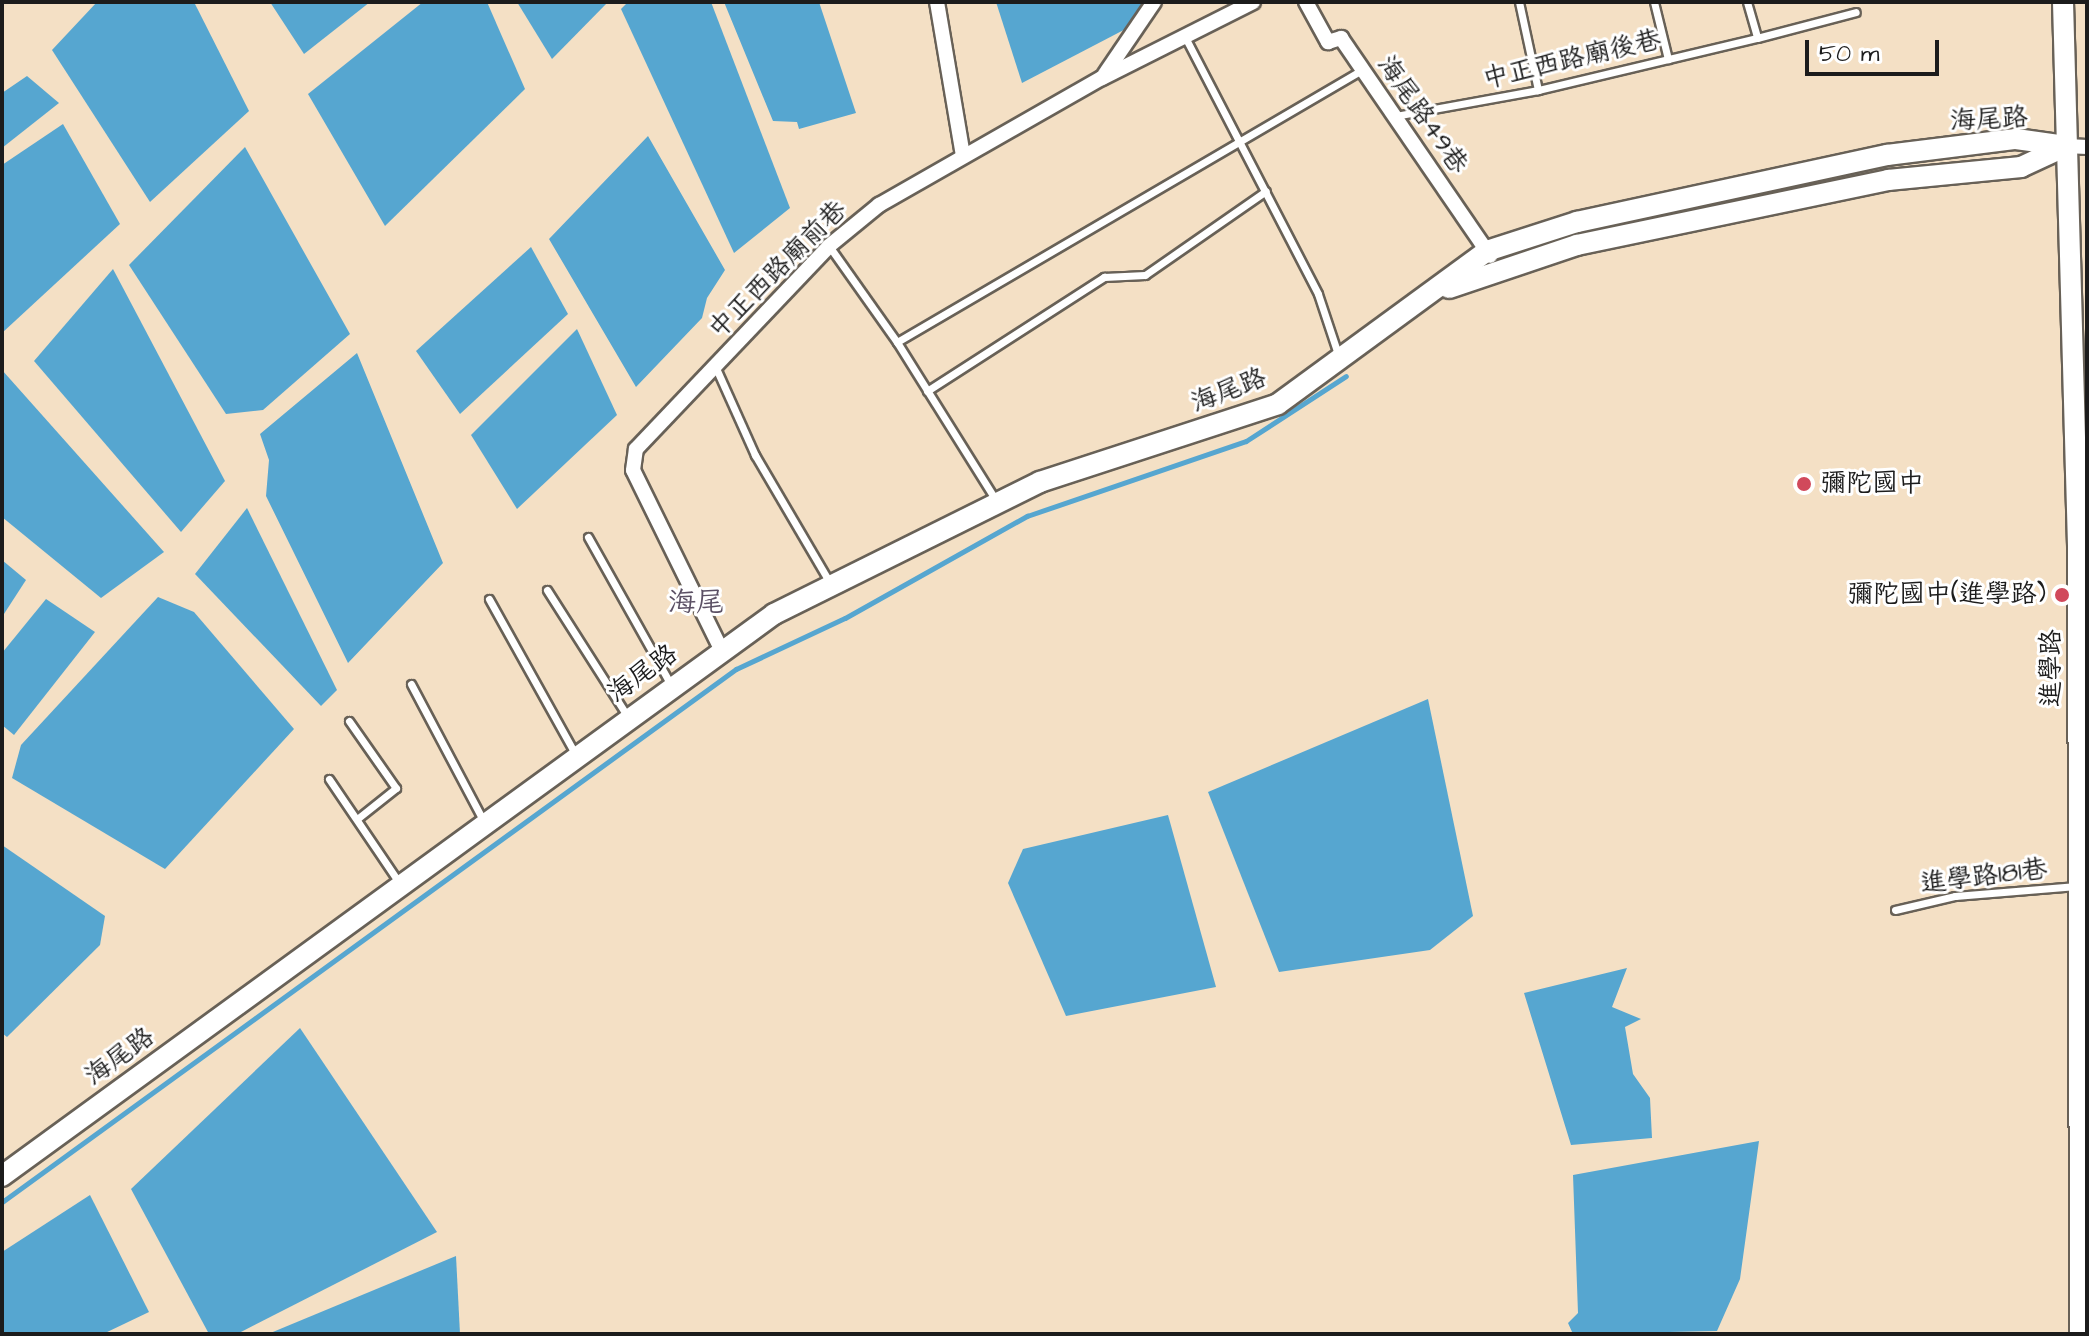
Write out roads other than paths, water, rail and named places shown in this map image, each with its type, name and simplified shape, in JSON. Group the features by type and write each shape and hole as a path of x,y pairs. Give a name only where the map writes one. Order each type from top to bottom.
{"street":[{"path":"937,2 963,156"},
{"path":"1102,78 1154,2"},
{"name":"中正西路廟前巷","path":"721,649 632,459 829,246 879,205 1102,78 1253,2"},
{"name":"海尾路49巷","path":"1306,2 1328,42 1341,38 1492,260"},
{"name":"進學路","path":"2063,2 2066,146 2081,428 2083,886 2080,1334"},
{"name":"海尾路","path":"2,1176 721,649 831,585 997,502 1103,459 1278,404 1417,302 1492,260 1577,222 1887,155 2016,139 2066,146"},
{"path":"2066,146 2087,147"},
{"name":"海尾路","path":"1492,260 1888,180 2021,167 2066,146"}],"lane":[{"path":"1519,2 1538,90"},
{"path":"1654,2 1668,59"},
{"path":"1747,2 1757,38"},
{"name":"中正西路廟後巷","path":"1394,116 1538,90 1856,12"},
{"path":"1184,35 1318,294 1340,358"},
{"path":"897,342 1239,139 1253,138 1362,70"},
{"path":"927,391 1104,277 1145,275 1266,191"},
{"path":"829,246 897,342 997,502"},
{"path":"715,366 755,455 831,585"},
{"path":"588,537 671,686"},
{"path":"547,590 628,717"},
{"path":"489,599 576,755"},
{"path":"411,684 485,824"},
{"path":"349,721 396,788 357,819"},
{"path":"329,779 400,884"},
{"name":"進學路181巷","path":"1895,910 1955,896 2083,886"}],"water":[{"path":"97,2 194,2 249,111 150,202 52,50"},
{"path":"270,2 370,2 304,54"},
{"path":"423,2 487,2 525,89 385,226 308,94"},
{"path":"517,2 608,2 552,59"},
{"path":"628,2 711,2 790,208 734,253 621,9"},
{"path":"724,2 819,2 856,113 799,129 797,122 773,121"},
{"path":"996,2 1153,2 1141,21 1022,83"},
{"path":"27,76 59,103 2,148 2,93"},
{"path":"63,124 120,224 2,333 2,165"},
{"path":"648,136 725,270 707,298 702,318 636,387 549,239"},
{"path":"245,147 350,334 263,410 226,414 129,265"},
{"path":"531,247 568,314 460,414 416,351"},
{"path":"113,269 225,481 181,532 34,361"},
{"path":"577,329 617,415 517,509 471,435"},
{"path":"357,353 443,563 348,663 266,496 269,460 260,434"},
{"path":"2,370 164,552 101,598 2,517"},
{"path":"247,508 337,690 321,706 195,574"},
{"path":"2,560 26,580 2,617"},
{"path":"158,597 194,612 294,729 165,869 12,778 21,745"},
{"path":"46,599 95,632 14,735 2,725 2,653"},
{"path":"1428,699 1473,916 1430,950 1279,972 1208,792"},
{"path":"1168,815 1216,987 1066,1016 1008,883 1023,849"},
{"path":"2,845 105,916 100,945 7,1037 2,1033"},
{"path":"1627,968 1612,1007 1641,1019 1625,1027 1633,1074 1650,1098 1652,1138 1571,1145 1524,993"},
{"path":"300,1028 437,1232 237,1334 209,1334 131,1189"},
{"path":"1759,1141 1740,1279 1717,1331 1573,1334 1568,1323 1578,1313 1573,1175"},
{"path":"90,1195 149,1312 103,1334 2,1334 2,1252"},
{"path":"456,1256 460,1334 268,1334"}],"waterway":[{"path":"2,1202 736,669 845,618 1027,516 1246,441 1346,376"}],"place":[{"name":"彌陀國中","path":"1804,484"},
{"name":"彌陀國中(進學路)","path":"2062,595"}],"district":[{"name":"海尾","path":"696,603"}]}
